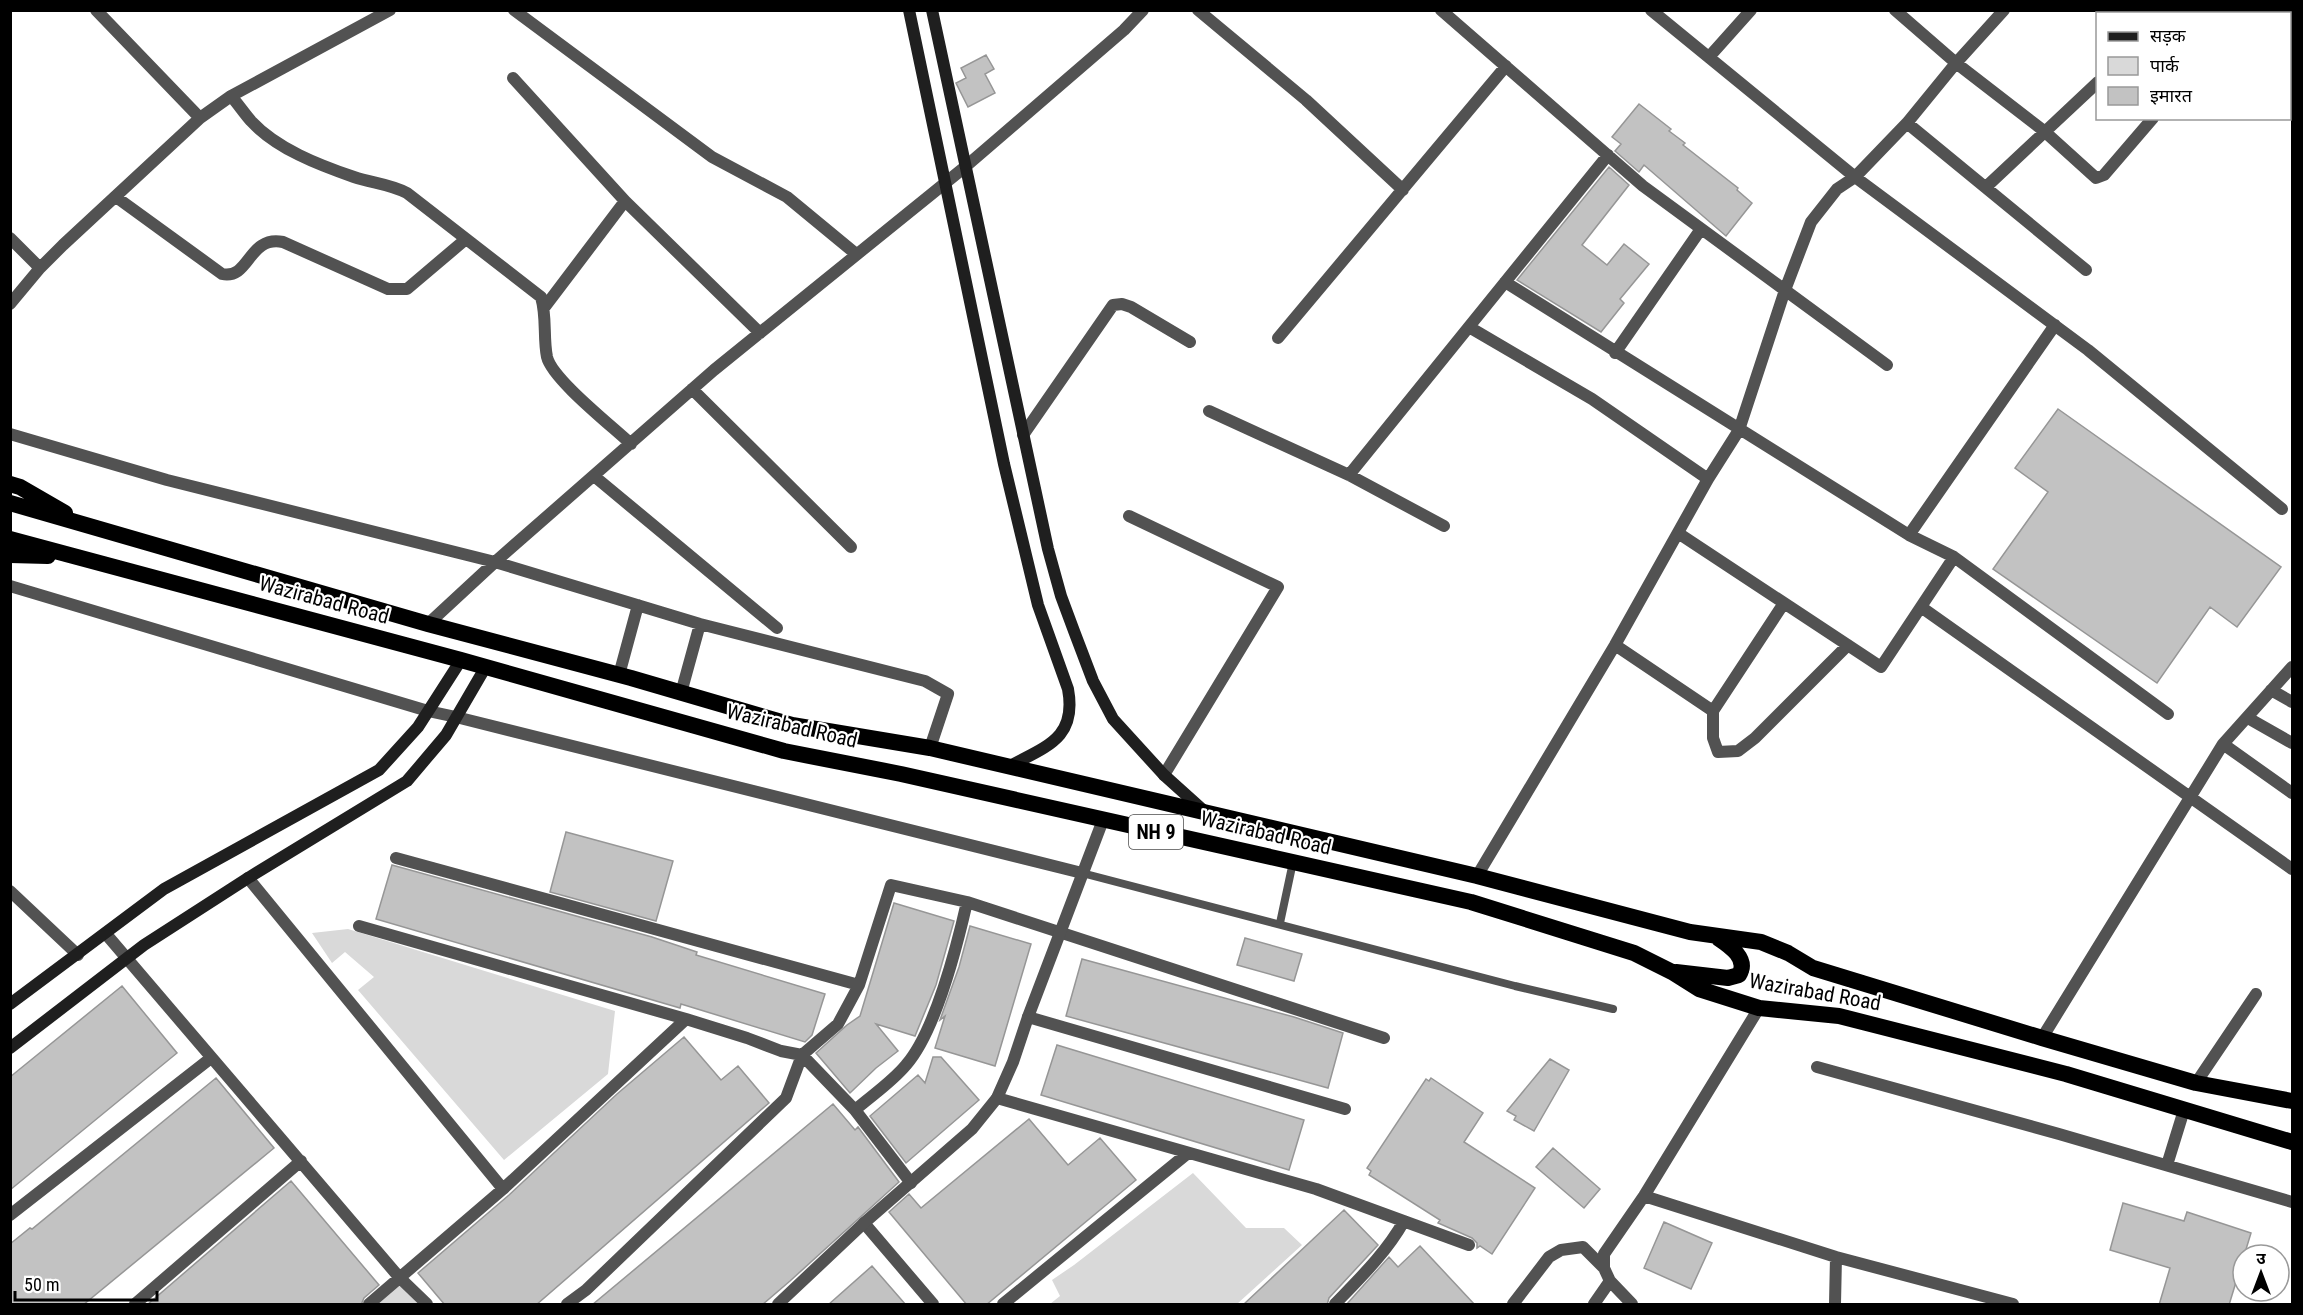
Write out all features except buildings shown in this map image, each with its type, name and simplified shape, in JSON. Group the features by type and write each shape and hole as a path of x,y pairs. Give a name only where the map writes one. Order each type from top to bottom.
{"highway":[{"name":"Wazirabad Road","path":"10,484 20,487 85,525"},
{"name":"Wazirabad Road","path":"10,504 792,725 930,748 1477,876 1690,932 1761,942 1788,953 1813,968 2042,1038 2196,1083 2292,1101"},
{"name":"Wazirabad Road","path":"10,539 461,660 784,751 901,774 1471,902 1634,953 1699,989 1759,1008 1839,1016 2066,1074 2292,1142"},
{"name":"Wazirabad Road","path":"10,555 79,558"},
{"path":"1672,972 1728,978 1739,975 1742,963 1734,948 1712,934"}],"main road":[{"path":"909,10 1004,464 1035,595 1071,702 1065,730 1054,742 1010,766"},
{"path":"932,10 1048,549 1061,596 1093,681 1113,719 1164,775 1204,812"},
{"path":"13,998 78,955 164,889 379,770 418,727 461,660"},
{"path":"10,1048 126,957 248,878 407,781 446,735 484,668"}],"street":[{"path":"96,10 200,118"},
{"path":"10,304 40,268 200,118 231,96 390,10"},
{"path":"514,10 712,157 787,197 856,255"},
{"path":"428,624 692,389 965,167 1124,30 1143,10"},
{"path":"1198,10 1306,100 1403,190"},
{"path":"1441,10 1643,186 1887,365"},
{"path":"1651,10 1855,177 2055,325 2282,509"},
{"path":"1709,57 1751,10"},
{"path":"1895,10 1956,63 2044,131 2096,178 2104,175 2150,120"},
{"path":"1477,876 1615,645 1707,480 1739,430 1785,290 1811,222 1837,189 1855,177 1907,123 1956,63 2004,10"},
{"path":"1278,338 1506,66"},
{"path":"513,78 625,201 760,333"},
{"path":"1986,187 2096,83"},
{"path":"231,96 252,122 276,141 320,164 395,186 408,193 541,297 544,308 546,349 551,368 631,444"},
{"path":"1907,123 2086,270"},
{"path":"1349,475 1608,155"},
{"path":"116,197 222,274 230,276 237,272 260,246 267,241 274,240 388,289 408,289 466,239"},
{"path":"544,308 625,201"},
{"path":"1616,353 1701,229"},
{"path":"10,238 40,268"},
{"path":"1505,282 1909,535 1954,557 2168,714"},
{"path":"1023,435 1113,305 1122,304 1131,307 1190,342"},
{"path":"1909,535 2055,325"},
{"path":"1469,327 1592,399 1707,480"},
{"path":"692,389 851,547"},
{"path":"1209,411 1349,475 1444,526"},
{"path":"10,434 167,480 495,562 700,624 925,681 948,694 930,748"},
{"path":"594,476 777,628"},
{"path":"1129,516 1278,587 1164,775"},
{"path":"1678,533 1881,666 1954,557"},
{"path":"10,586 428,711 1083,873"},
{"path":"1784,603 1713,711 1713,738 1718,752 1738,751 1755,738 1848,645"},
{"path":"619,675 638,605"},
{"path":"1921,607 2292,869"},
{"path":"681,693 700,624"},
{"path":"1615,645 1713,711"},
{"path":"2042,1038 2223,744 2292,667"},
{"path":"2271,690 2292,702"},
{"path":"2248,718 2292,743"},
{"path":"2223,744 2292,794"},
{"path":"778,1305 864,1224 972,1129 997,1098 1013,1062 1103,820"},
{"path":"396,858 859,985"},
{"path":"248,878 504,1189"},
{"path":"567,1305 586,1290 786,1098 802,1055 838,1024 859,985 891,885 967,902 1384,1038"},
{"path":"10,891 78,955"},
{"path":"855,1110 907,1064 930,1025 961,929 967,902"},
{"path":"359,926 686,1019 781,1051 802,1055 855,1110 911,1183"},
{"path":"106,934 399,1277 427,1305"},
{"path":"2196,1083 2256,994"},
{"path":"1604,1268 1604,1254 1644,1196 1759,1008"},
{"path":"1028,1017 1345,1109"},
{"path":"369,1305 504,1189 686,1019"},
{"path":"10,1215 211,1058"},
{"path":"1817,1067 2292,1202"},
{"path":"997,1098 1316,1189 1470,1245"},
{"path":"2167,1165 2184,1110"},
{"path":"1003,1305 1188,1153"},
{"path":"135,1305 301,1161"},
{"path":"1644,1196 1836,1257 2013,1305"},
{"path":"1335,1305 1372,1266 1404,1221"},
{"path":"864,1224 933,1305"},
{"path":"1513,1305 1549,1257 1561,1250 1583,1247 1604,1268 1610,1281 1632,1305"},
{"path":"1835,1305 1836,1257"},
{"path":"1594,1305 1610,1281"}],"lane":[{"path":"1280,924 1293,862"},
{"path":"1083,873 1515,986 1613,1009"}],"green space":[{"path":"348,929 615,1011 608,1074 504,1160 358,990 374,977 345,952 332,963 312,933"},
{"path":"1193,1173 1246,1228 1284,1228 1302,1245 1237,1304 1050,1304 1060,1296 1052,1280"},
{"path":"399,1282 421,1304 374,1304"}]}
